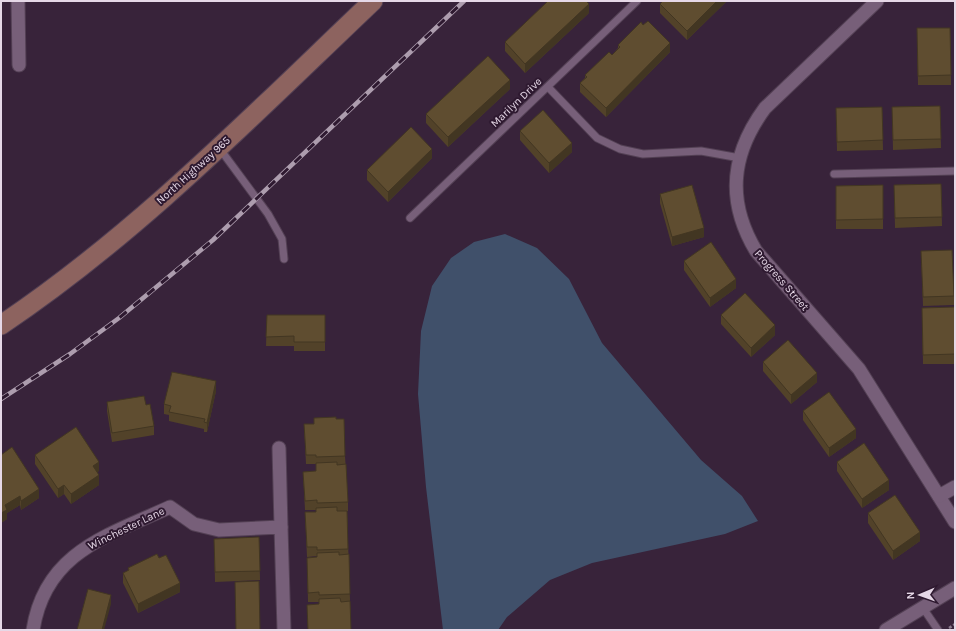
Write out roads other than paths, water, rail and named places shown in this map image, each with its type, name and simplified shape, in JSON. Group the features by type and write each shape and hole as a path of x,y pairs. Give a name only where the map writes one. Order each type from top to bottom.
{"street":[{"path":"18,1 19,65"},
{"name":"North Highway 965","path":"1,325 104,247 219,147 373,1"},
{"name":"Progress Street","path":"876,1 765,108 752,125 743,145 737,172 737,189 744,231 756,251 859,369 955,522"},
{"path":"279,448 284,630"},
{"path":"939,496 955,487"},
{"name":"Winchester Lane","path":"33,630 35,619 45,595 56,575 73,556 90,543 170,507 194,524 219,530 281,527"},
{"path":"886,630 955,588"}],"lane":[{"name":"Marilyn Drive","path":"410,218 636,1"},
{"path":"548,87 597,138 620,149 643,154 701,151 740,158"},
{"path":"219,147 268,214 282,239 284,259"},
{"path":"834,174 955,170"},
{"path":"923,608 938,630"}],"water":[{"path":"505,234 537,248 569,279 602,343 701,460 742,496 758,521 725,534 592,563 550,580 507,617 498,630 443,630 426,487 418,394 421,331 432,286 451,258 474,242"}],"railway":[{"path":"1,399 70,354 119,318 213,240 464,1"}]}
